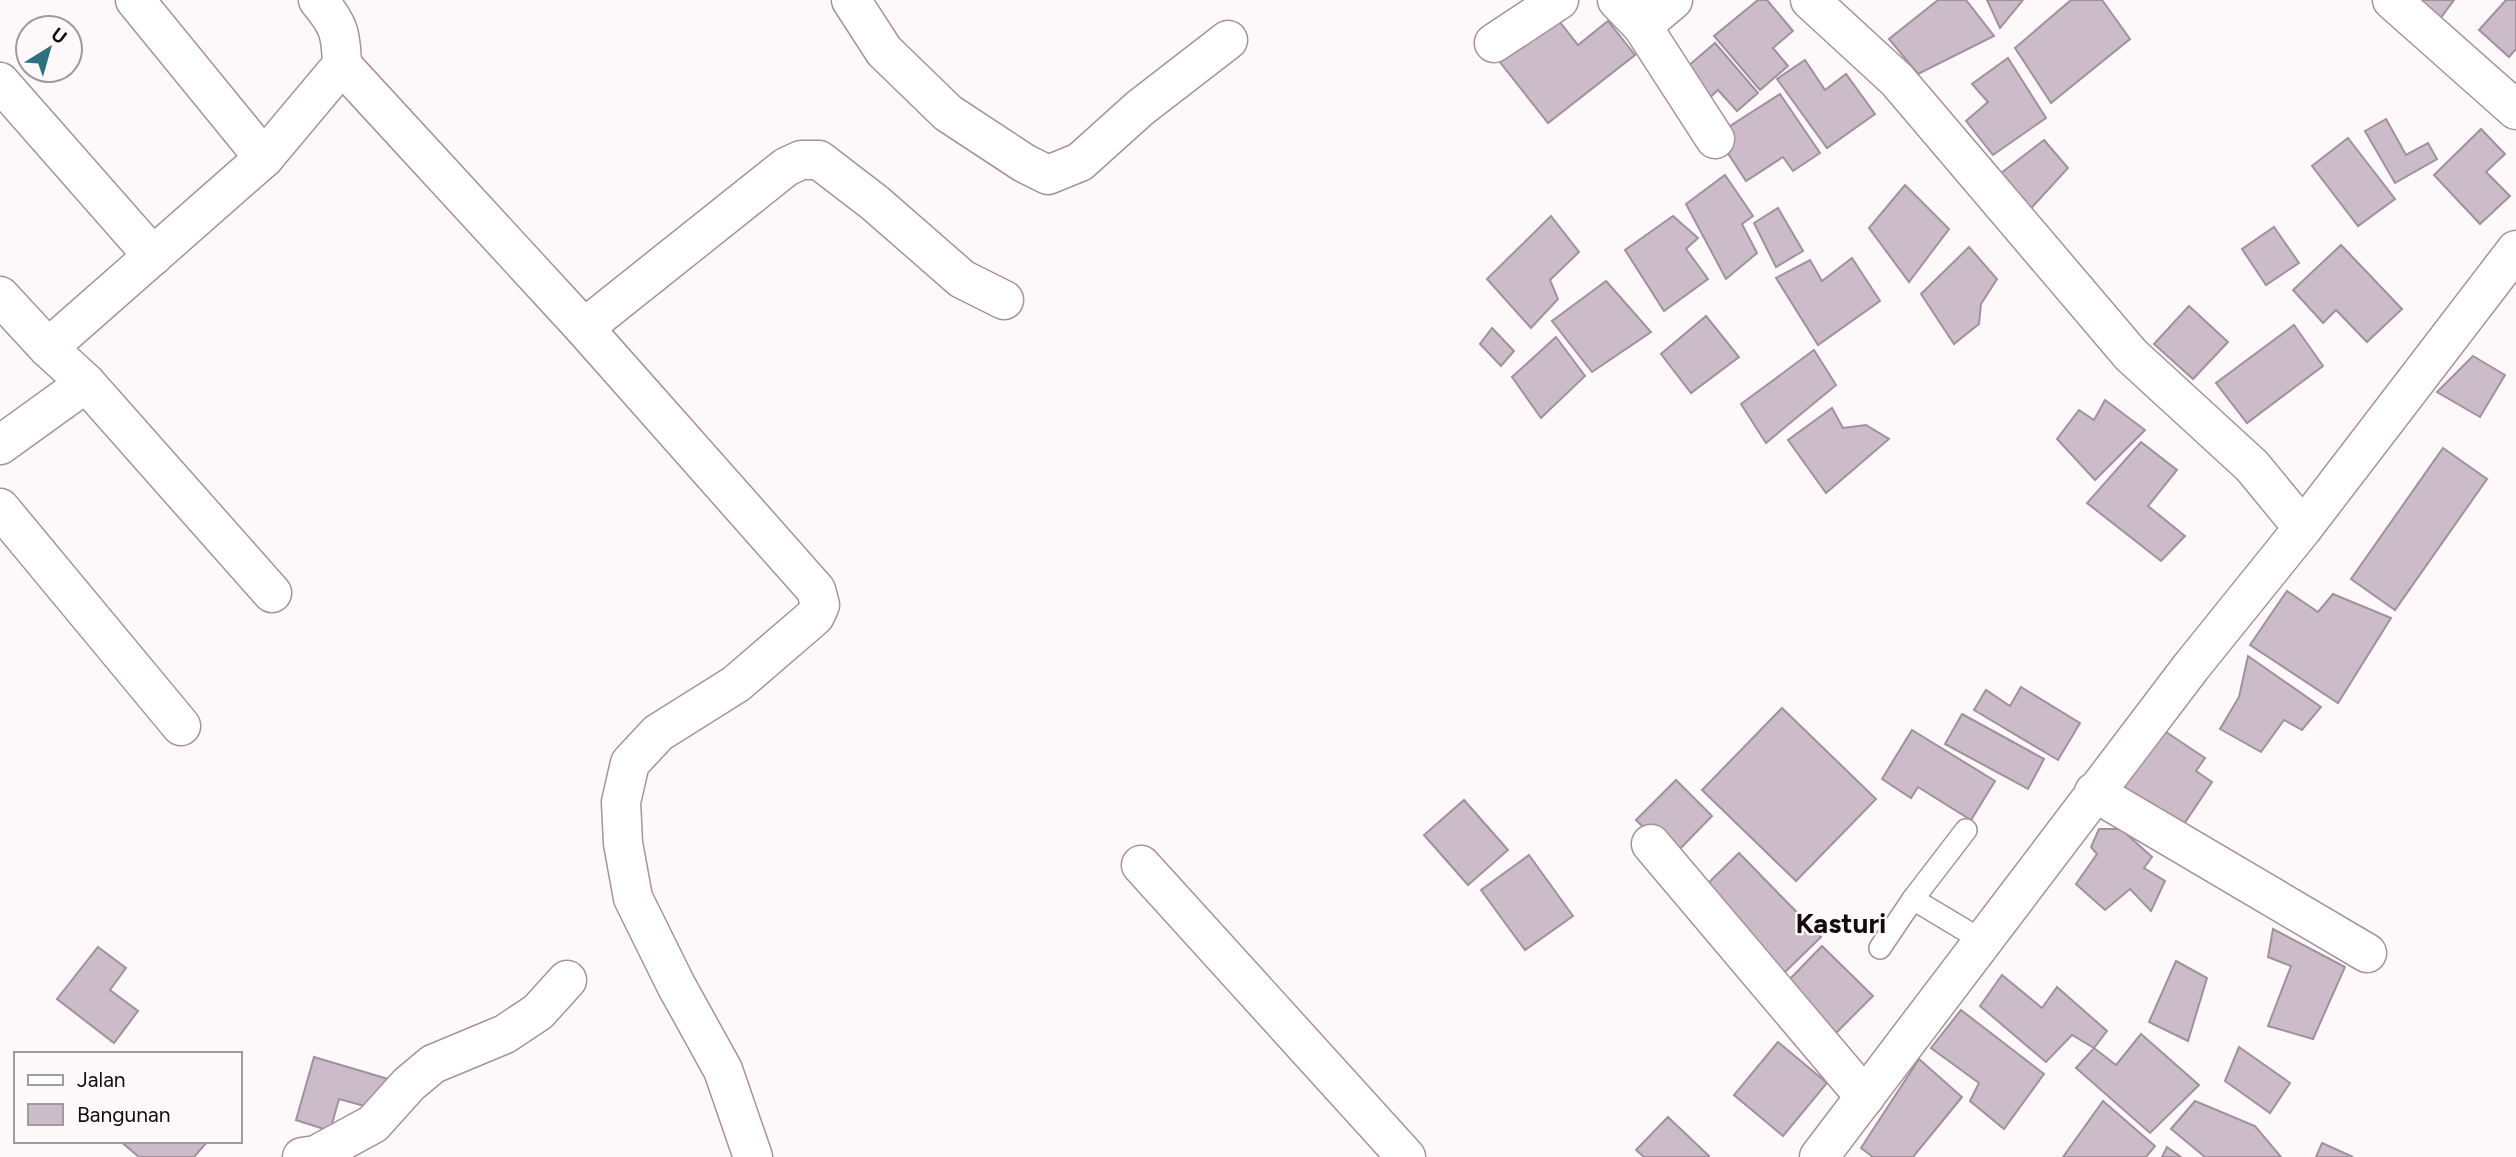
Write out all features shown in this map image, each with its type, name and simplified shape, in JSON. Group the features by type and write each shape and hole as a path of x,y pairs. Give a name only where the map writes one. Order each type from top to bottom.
{"street":[{"path":"135,0 264,158"},
{"path":"318,0 334,19 341,40 342,65 584,328 816,590 820,605 815,616 736,684 657,733 630,763 621,802 623,843 633,898 676,985 723,1070 753,1157"},
{"path":"851,0 884,51 948,113 1024,163 1048,175 1080,162 1140,108 1228,40"},
{"path":"1494,43 1559,0"},
{"path":"1673,0 1630,13 1715,139"},
{"path":"1810,0 1897,80 2131,355 2252,466 2303,527"},
{"path":"2392,0 2516,110"},
{"path":"48,348 264,158 342,65"},
{"path":"0,82 153,256"},
{"path":"584,328 786,167 801,160 819,160 875,203 962,279 1004,300"},
{"path":"1819,1157 2094,792 2303,527 2516,250"},
{"path":"0,296 48,348 86,383 272,593"},
{"path":"0,445 86,383"},
{"path":"0,508 181,726"},
{"path":"2094,792 2367,953"},
{"path":"1651,844 1865,1097"},
{"path":"1141,865 1406,1157"},
{"path":"302,1157 316,1155 373,1124 409,1084 433,1064 505,1034 538,1012 567,980"}],"lane":[{"path":"1880,948 1913,899 1966,830"},
{"path":"1913,899 1983,941"}],"building":[{"path":"1758,0 1767,0 1793,31 1773,48 1788,66 1760,90 1714,36"},
{"path":"1938,0 1966,0 1994,36 1918,74 1889,39"},
{"path":"1987,0 2023,0 2000,28"},
{"path":"2071,0 2102,0 2130,39 2051,103 2015,48"},
{"path":"2406,0 2454,0 2436,24"},
{"path":"2506,0 2516,0 2516,49 2509,57 2479,30"},
{"path":"1556,17 1578,45 1608,21 1635,55 1548,123 1499,61"},
{"path":"1715,43 1758,93 1737,111 1718,90 1706,101 1681,72"},
{"path":"2008,58 2046,118 1993,155 1966,121 1988,102 1972,84"},
{"path":"1805,60 1825,90 1846,74 1875,114 1827,148 1777,79"},
{"path":"1780,94 1820,153 1793,171 1783,157 1746,181 1716,135"},
{"path":"2386,119 2406,155 2428,143 2437,159 2395,183 2365,131"},
{"path":"2481,129 2505,154 2486,172 2510,196 2480,224 2434,175"},
{"path":"2348,138 2395,199 2358,226 2312,166"},
{"path":"2044,140 2068,168 2023,217 1996,177"},
{"path":"1725,175 1753,216 1742,224 1757,253 1726,279 1686,204"},
{"path":"1905,185 1949,229 1909,282 1869,228"},
{"path":"1778,208 1803,251 1776,267 1754,223"},
{"path":"1551,216 1579,252 1550,280 1558,299 1531,328 1487,279"},
{"path":"1673,216 1698,238 1686,249 1708,279 1664,311 1625,250"},
{"path":"2274,227 2299,263 2266,285 2242,249"},
{"path":"2341,245 2402,309 2367,342 2336,310 2323,323 2293,290"},
{"path":"1969,247 1997,279 1981,304 1979,324 1954,344 1921,294"},
{"path":"1852,258 1880,301 1818,345 1776,278 1810,260 1822,281"},
{"path":"1606,281 1651,332 1592,372 1552,321"},
{"path":"2189,306 2228,342 2193,379 2154,344"},
{"path":"1706,316 1739,357 1691,393 1661,354"},
{"path":"2294,325 2323,366 2247,423 2216,383"},
{"path":"1492,328 1514,351 1501,366 1480,344"},
{"path":"1556,337 1585,376 1541,418 1512,377"},
{"path":"1814,350 1836,385 1766,443 1741,404"},
{"path":"2473,356 2505,375 2480,417 2437,392"},
{"path":"2105,400 2145,430 2095,480 2057,439 2079,410 2094,420"},
{"path":"1832,408 1843,428 1866,425 1889,439 1826,493 1788,440"},
{"path":"2141,442 2177,470 2148,506 2185,536 2161,561 2087,503"},
{"path":"2443,448 2487,479 2395,610 2351,579"},
{"path":"2287,591 2318,612 2333,594 2391,618 2338,703 2250,645"},
{"path":"2248,656 2321,707 2302,730 2284,720 2261,752 2220,729 2239,697"},
{"path":"2021,687 2080,723 2058,760 1974,710 1986,690 2010,706"},
{"path":"1782,708 1876,799 1796,881 1702,790"},
{"path":"1962,714 2044,759 2028,789 1945,744"},
{"path":"2154,724 2205,758 2196,771 2212,782 2178,833 2111,788"},
{"path":"1912,730 1995,781 1971,820 1918,787 1911,798 1882,779"},
{"path":"1676,780 1712,816 1673,856 1636,820"},
{"path":"1464,800 1508,850 1468,885 1424,835"},
{"path":"2099,829 2121,829 2152,857 2144,868 2165,881 2151,911 2130,889 2105,910 2076,884 2097,854 2091,847"},
{"path":"1739,853 1821,937 1783,974 1701,890"},
{"path":"1529,855 1573,916 1525,950 1481,890"},
{"path":"2273,929 2345,967 2313,1039 2268,1026 2291,966 2268,957"},
{"path":"1822,946 1873,996 1834,1035 1783,986"},
{"path":"98,947 126,968 110,990 138,1011 114,1043 57,999"},
{"path":"2176,961 2207,978 2188,1041 2149,1022"},
{"path":"2002,975 2042,1008 2057,987 2107,1031 2094,1048 2072,1035 2046,1062 1980,1006"},
{"path":"1961,1010 2044,1074 2004,1129 1970,1101 1979,1083 1931,1048"},
{"path":"2141,1034 2199,1085 2150,1133 2076,1068 2094,1048 2116,1065"},
{"path":"1778,1042 1827,1083 1783,1136 1734,1095"},
{"path":"2239,1047 2290,1083 2270,1113 2225,1081"},
{"path":"314,1057 388,1079 379,1110 339,1099 330,1131 296,1120"},
{"path":"1919,1059 1962,1097 1913,1157 1873,1157 1861,1148"},
{"path":"2103,1101 2155,1146 2146,1157 2063,1157"},
{"path":"2195,1101 2255,1126 2281,1157 2205,1157 2171,1129"},
{"path":"1668,1117 1709,1156 1644,1157 1636,1150"},
{"path":"122,1143 206,1143 194,1157 139,1157"},
{"path":"2322,1143 2353,1157 2316,1157"},
{"path":"2167,1147 2181,1157 2162,1157"}],"district":[{"name":"Kasturi","path":"1841,923"}]}
